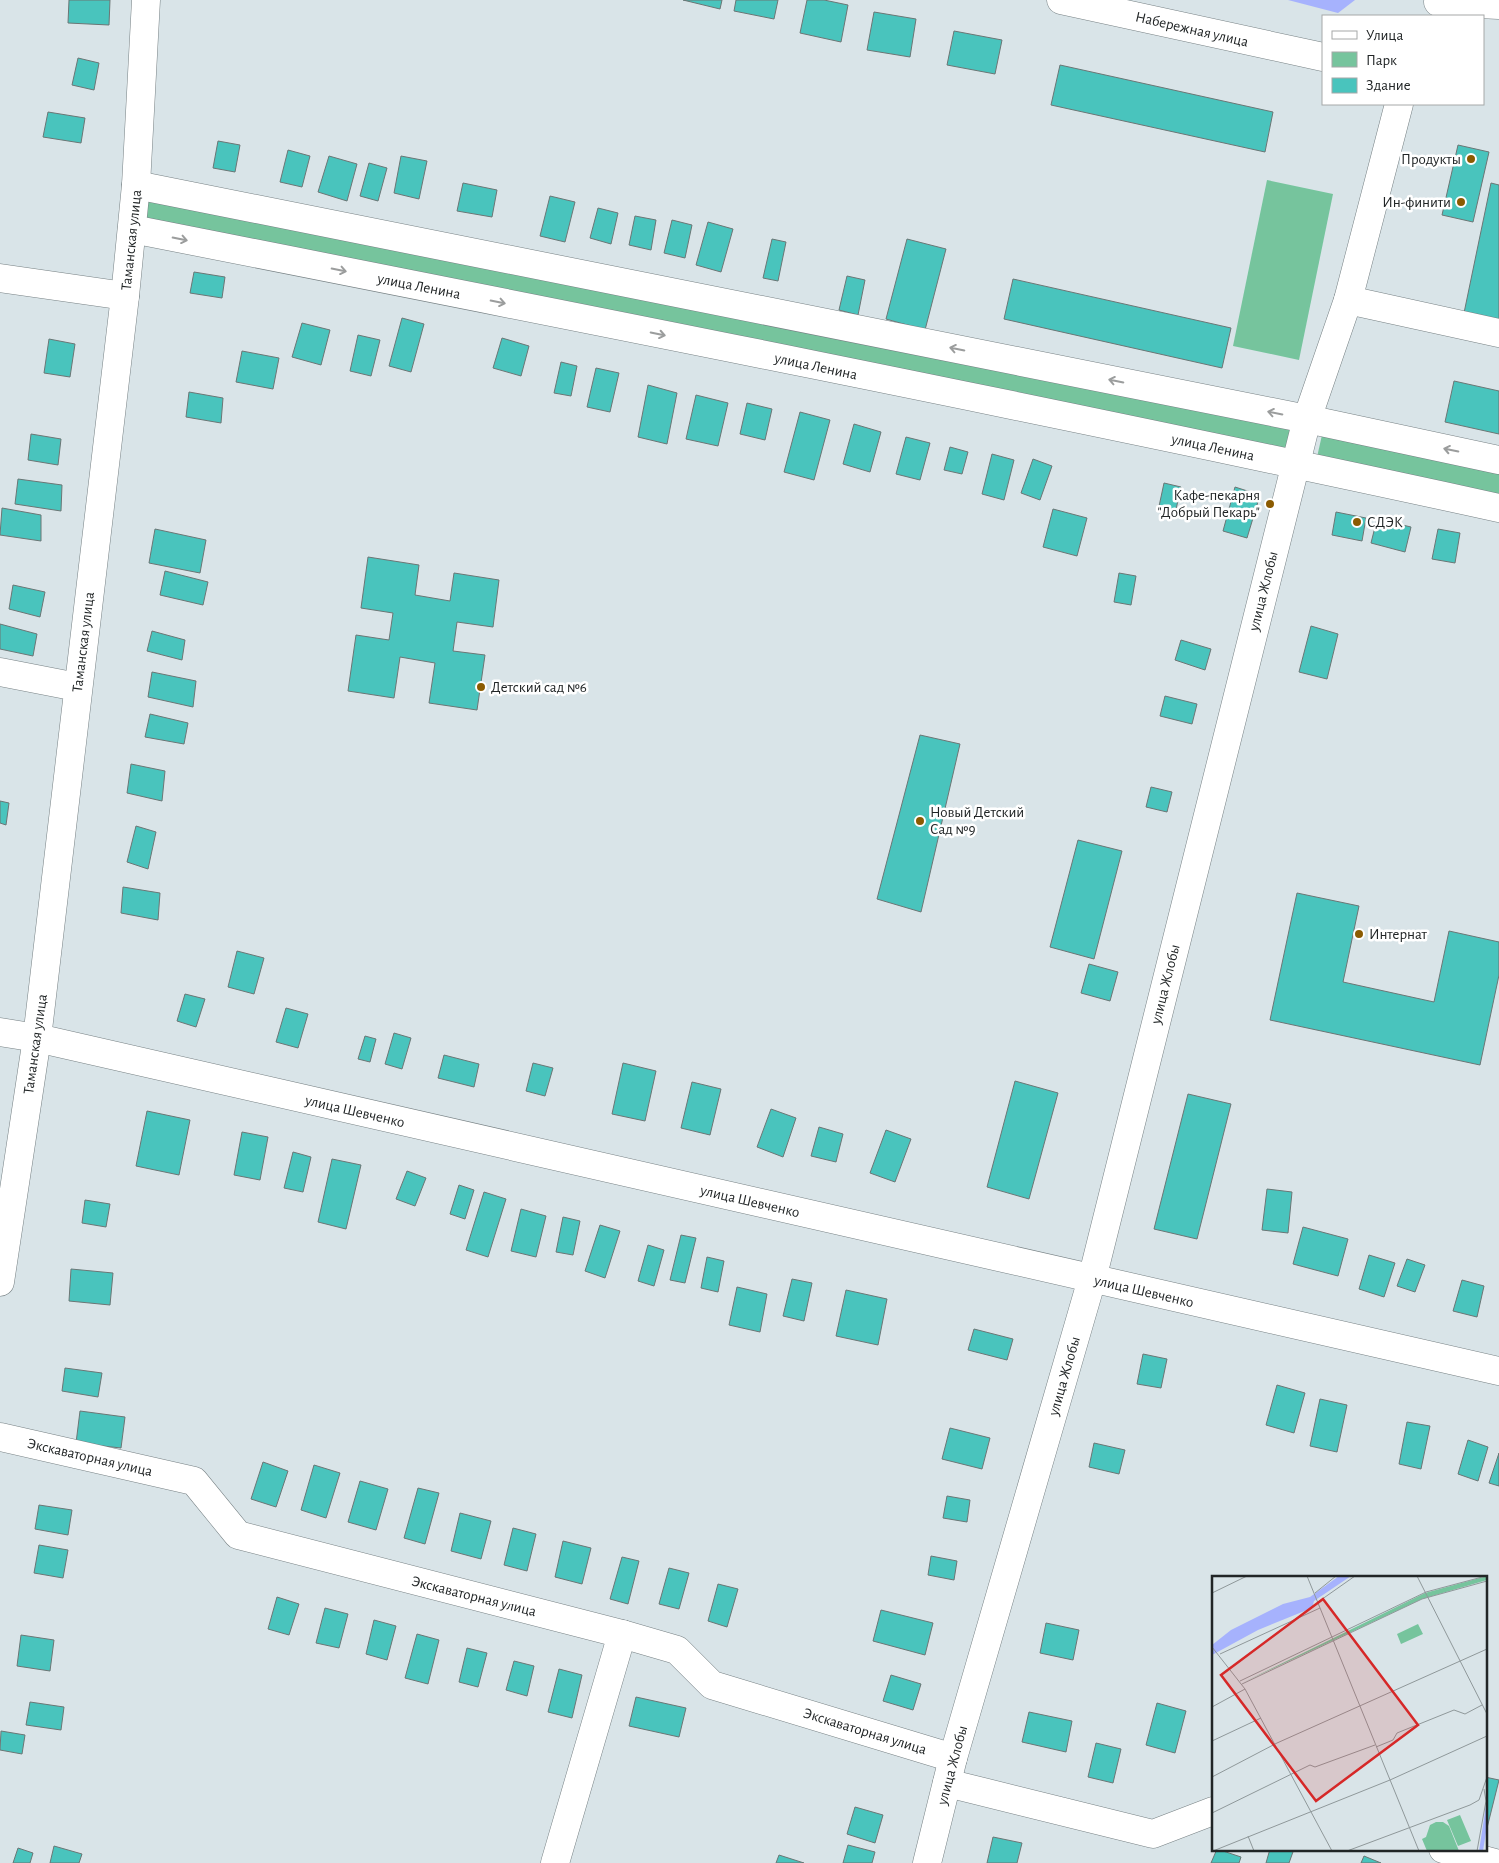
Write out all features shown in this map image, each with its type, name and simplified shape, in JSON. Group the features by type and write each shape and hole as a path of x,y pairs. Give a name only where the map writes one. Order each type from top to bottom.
{"street":[{"name":"Таманская улица","path":"0,1282 37,1038 125,296 136,185 146,0"},
{"name":"Набережная улица","path":"1061,0 1291,52 1322,57"},
{"path":"1427,5 1499,5"},
{"name":"улица Жлобы","path":"927,1863 950,1771 1092,1279 1295,464 1307,419 1348,300 1399,105"},
{"path":"136,185 1307,419 1499,460"},
{"name":"улица Ленина","path":"132,229 1295,464 1499,508"},
{"path":"0,278 125,296"},
{"path":"1348,300 1499,333"},
{"path":"0,672 78,688"},
{"name":"улица Шевченко","path":"0,1032 37,1038 1499,1371"},
{"name":"Экскаваторная улица","path":"0,1437 194,1481 238,1535 622,1634 677,1650 712,1685 950,1771 1153,1834 1212,1811"},
{"path":"555,1863 622,1634"},
{"path":"1448,1850 1495,1863"}],"green space":[{"path":"1267,180 1333,194 1299,360 1233,346"},
{"path":"140,190 1315,423 1304,473 137,224"},
{"path":"1324,426 1499,463 1499,513 1313,475"}],"water":[{"path":"1288,0 1355,0 1338,13"}],"building":[{"path":"69,0 110,0 109,25 68,23"},
{"path":"683,0 722,0 720,9"},
{"path":"736,0 778,0 774,19 734,11"},
{"path":"807,0 824,0 848,5 841,42 800,33"},
{"path":"874,12 916,19 910,57 867,50"},
{"path":"954,31 1002,40 995,74 947,65"},
{"path":"78,58 99,63 94,90 72,85"},
{"path":"1060,65 1273,112 1265,152 1051,105"},
{"path":"48,112 85,118 81,143 43,137"},
{"path":"218,141 240,145 235,172 213,168"},
{"path":"1458,145 1489,152 1473,222 1442,215"},
{"path":"288,150 310,156 302,187 280,182"},
{"path":"329,156 357,164 347,201 318,192"},
{"path":"401,156 427,161 419,199 394,193"},
{"path":"369,163 387,168 378,201 360,196"},
{"path":"463,183 497,190 492,217 457,211"},
{"path":"1491,183 1499,185 1499,320 1464,313"},
{"path":"550,196 575,202 565,242 540,236"},
{"path":"598,208 618,213 611,244 590,238"},
{"path":"635,216 656,220 651,250 629,245"},
{"path":"672,220 692,225 685,258 664,253"},
{"path":"708,222 733,229 721,272 696,265"},
{"path":"772,239 786,242 778,281 763,278"},
{"path":"907,239 946,249 925,330 886,319"},
{"path":"194,272 225,277 222,298 190,293"},
{"path":"847,276 865,280 858,315 839,310"},
{"path":"1013,279 1231,328 1222,368 1004,319"},
{"path":"402,318 424,324 411,372 389,366"},
{"path":"302,323 330,330 321,365 292,357"},
{"path":"358,335 380,340 371,376 350,371"},
{"path":"502,338 529,346 521,376 493,368"},
{"path":"49,339 75,344 70,377 44,373"},
{"path":"242,351 279,358 273,389 236,382"},
{"path":"561,362 577,366 571,396 554,393"},
{"path":"596,368 619,373 610,412 587,407"},
{"path":"1454,381 1499,391 1499,434 1445,422"},
{"path":"648,385 677,393 667,444 638,437"},
{"path":"189,392 223,398 221,423 186,417"},
{"path":"696,395 728,403 718,446 686,439"},
{"path":"747,403 772,409 765,440 740,434"},
{"path":"800,412 830,420 814,480 784,472"},
{"path":"854,424 881,432 870,472 843,464"},
{"path":"31,434 61,439 58,465 28,460"},
{"path":"906,437 930,443 920,480 896,474"},
{"path":"950,447 968,452 962,474 944,470"},
{"path":"992,454 1014,460 1004,500 982,494"},
{"path":"1033,459 1052,466 1040,500 1021,493"},
{"path":"18,479 62,485 61,511 15,504"},
{"path":"1164,483 1181,487 1175,514 1158,511"},
{"path":"1235,487 1260,495 1247,538 1223,531"},
{"path":"2,508 41,515 41,541 0,535"},
{"path":"1053,509 1087,518 1077,556 1043,547"},
{"path":"1336,512 1366,518 1362,541 1332,535"},
{"path":"1377,519 1411,527 1405,552 1371,543"},
{"path":"155,529 206,540 200,573 149,563"},
{"path":"1438,529 1460,533 1455,563 1432,559"},
{"path":"368,557 419,565 415,595 450,601 454,573 499,580 493,627 457,622 453,651 485,655 477,710 429,703 435,663 400,657 394,698 348,691 356,635 389,640 393,613 361,608"},
{"path":"165,571 208,582 203,605 160,595"},
{"path":"1119,573 1136,576 1131,605 1114,602"},
{"path":"13,585 45,592 40,617 9,609"},
{"path":"0,624 37,634 33,656 0,649"},
{"path":"1311,626 1338,634 1327,679 1299,672"},
{"path":"152,631 185,640 182,660 147,651"},
{"path":"1181,640 1211,649 1205,670 1175,660"},
{"path":"152,672 196,681 193,707 148,697"},
{"path":"1165,696 1197,704 1192,724 1160,716"},
{"path":"150,714 188,723 184,744 145,737"},
{"name":"Новый Детский Сад №9","path":"920,735 960,744 921,912 877,899"},
{"path":"131,764 165,771 162,801 127,793"},
{"path":"1151,787 1172,792 1167,812 1146,807"},
{"path":"0,801 9,803 6,825 0,823"},
{"path":"136,826 156,832 148,869 127,862"},
{"path":"1078,840 1122,851 1094,959 1050,947"},
{"path":"123,887 160,893 158,920 121,913"},
{"path":"1297,893 1359,906 1343,982 1434,1002 1449,931 1499,942 1499,975 1480,1065 1270,1020"},
{"path":"237,951 264,958 254,994 228,987"},
{"path":"1089,964 1118,972 1110,1001 1081,993"},
{"path":"185,994 205,999 196,1027 177,1021"},
{"path":"286,1008 308,1014 298,1048 276,1042"},
{"path":"394,1033 411,1038 402,1069 385,1064"},
{"path":"365,1036 376,1039 370,1062 358,1059"},
{"path":"444,1055 479,1064 474,1087 438,1078"},
{"path":"533,1063 553,1068 545,1096 526,1091"},
{"path":"623,1063 656,1071 645,1121 612,1114"},
{"path":"1015,1081 1058,1093 1029,1199 987,1187"},
{"path":"692,1082 721,1089 710,1135 681,1128"},
{"path":"1188,1094 1231,1104 1197,1239 1154,1229"},
{"path":"771,1109 796,1118 783,1157 757,1147"},
{"path":"147,1111 190,1120 179,1175 136,1166"},
{"path":"819,1127 843,1134 836,1162 811,1156"},
{"path":"886,1130 911,1139 895,1182 870,1173"},
{"path":"242,1132 268,1137 260,1180 234,1175"},
{"path":"293,1152 311,1157 303,1192 284,1188"},
{"path":"332,1159 361,1165 346,1229 318,1222"},
{"path":"407,1171 426,1178 415,1206 396,1199"},
{"path":"459,1185 474,1190 465,1219 450,1214"},
{"path":"1267,1189 1292,1192 1288,1233 1262,1230"},
{"path":"484,1192 506,1199 488,1257 466,1250"},
{"path":"85,1200 110,1204 106,1227 82,1223"},
{"path":"521,1209 546,1216 536,1257 511,1251"},
{"path":"563,1217 580,1221 573,1255 556,1252"},
{"path":"600,1225 620,1231 605,1278 585,1271"},
{"path":"1303,1227 1348,1239 1338,1276 1293,1264"},
{"path":"681,1235 696,1238 685,1283 670,1280"},
{"path":"648,1245 664,1250 654,1286 638,1281"},
{"path":"1369,1255 1395,1263 1384,1297 1359,1289"},
{"path":"707,1257 724,1261 718,1292 701,1288"},
{"path":"1407,1259 1425,1265 1415,1292 1397,1286"},
{"path":"71,1269 113,1273 110,1305 69,1301"},
{"path":"792,1279 812,1283 804,1321 783,1316"},
{"path":"1462,1280 1484,1286 1477,1317 1453,1311"},
{"path":"737,1287 767,1294 760,1332 729,1325"},
{"path":"846,1290 887,1299 878,1345 836,1336"},
{"path":"974,1329 1013,1339 1007,1360 968,1350"},
{"path":"1143,1354 1167,1359 1161,1388 1137,1384"},
{"path":"65,1368 102,1373 98,1397 62,1391"},
{"path":"1277,1385 1305,1393 1294,1433 1266,1425"},
{"path":"1320,1399 1347,1405 1337,1452 1310,1446"},
{"path":"80,1411 125,1417 121,1448 76,1443"},
{"path":"1407,1422 1430,1426 1421,1469 1399,1464"},
{"path":"950,1428 990,1438 982,1469 942,1459"},
{"path":"1468,1440 1488,1447 1478,1481 1458,1474"},
{"path":"1094,1443 1125,1450 1119,1474 1089,1467"},
{"path":"1499,1453 1499,1486 1489,1483"},
{"path":"263,1462 288,1471 276,1507 251,1499"},
{"path":"314,1465 340,1473 326,1518 301,1510"},
{"path":"360,1481 388,1489 376,1530 348,1522"},
{"path":"418,1488 439,1493 425,1544 404,1538"},
{"path":"947,1496 970,1500 967,1522 943,1518"},
{"path":"39,1505 72,1510 68,1535 35,1529"},
{"path":"460,1513 491,1521 481,1559 451,1551"},
{"path":"513,1528 536,1534 527,1571 504,1565"},
{"path":"563,1541 591,1548 582,1584 555,1577"},
{"path":"39,1545 68,1550 63,1578 34,1573"},
{"path":"931,1556 957,1561 954,1580 928,1575"},
{"path":"622,1557 639,1561 628,1604 610,1599"},
{"path":"669,1568 689,1573 679,1609 659,1604"},
{"path":"718,1584 738,1589 727,1627 708,1621"},
{"path":"277,1597 299,1604 289,1635 268,1629"},
{"path":"325,1608 348,1614 339,1648 316,1643"},
{"path":"881,1610 933,1623 925,1655 873,1641"},
{"path":"374,1620 396,1626 387,1660 366,1654"},
{"path":"1046,1623 1079,1630 1073,1660 1040,1653"},
{"path":"417,1634 439,1640 428,1684 405,1678"},
{"path":"21,1635 54,1640 50,1671 17,1666"},
{"path":"467,1648 487,1653 478,1687 459,1682"},
{"path":"514,1661 534,1666 527,1696 506,1690"},
{"path":"559,1669 582,1675 572,1718 548,1712"},
{"path":"891,1675 921,1684 913,1710 883,1701"},
{"path":"636,1697 686,1708 679,1737 629,1726"},
{"path":"30,1702 64,1707 61,1730 26,1725"},
{"path":"1157,1703 1186,1711 1175,1753 1146,1745"},
{"path":"1029,1712 1072,1721 1066,1752 1022,1742"},
{"path":"1,1731 25,1735 22,1754 0,1750"},
{"path":"1096,1743 1121,1749 1113,1783 1088,1777"},
{"path":"1486,1777 1499,1780 1486,1828"},
{"path":"855,1807 883,1815 875,1843 847,1834"},
{"path":"993,1837 1022,1843 1017,1863 987,1863"},
{"path":"848,1845 875,1852 872,1863 843,1863"},
{"path":"54,1846 82,1854 79,1863 50,1863"},
{"path":"18,1848 33,1853 30,1863 13,1863"},
{"path":"1217,1850 1241,1857 1239,1863 1211,1863"},
{"path":"1270,1850 1294,1850 1289,1863 1266,1863"},
{"path":"779,1855 804,1863 776,1863"},
{"path":"1364,1856 1381,1863 1361,1863"}],"place":[{"name":"Продукты","path":"1471,159"},
{"name":"Ин-финити","path":"1461,202"},
{"name":"Кафе-пекарня \"Добрый Пекарь\"","path":"1270,504"},
{"name":"СДЭК","path":"1357,522"},
{"name":"Детский сад №6","path":"481,687"},
{"name":"Новый Детский Сад №9","path":"920,821"},
{"name":"Интернат","path":"1359,934"}]}
